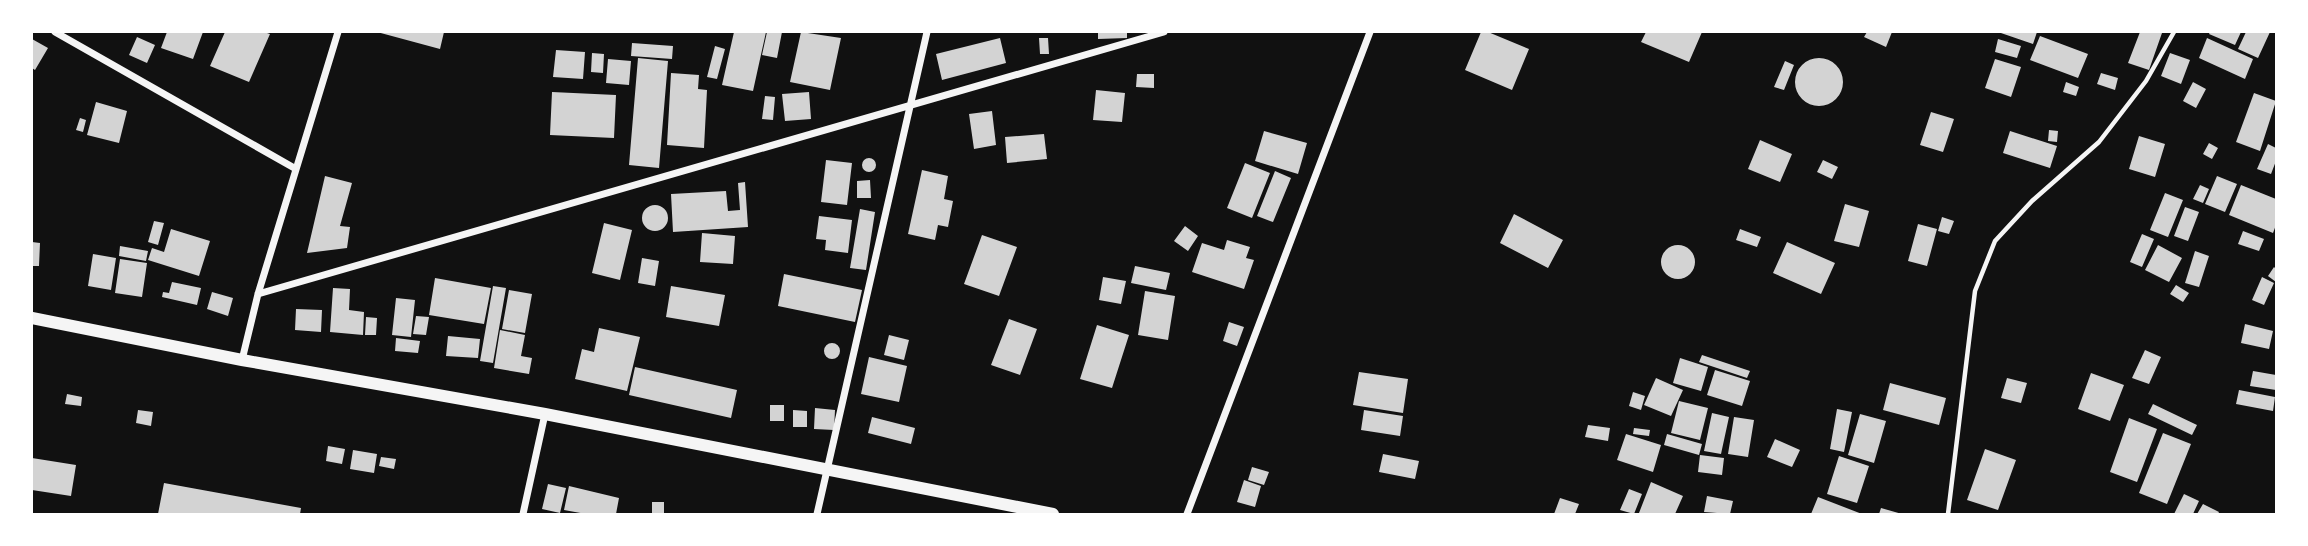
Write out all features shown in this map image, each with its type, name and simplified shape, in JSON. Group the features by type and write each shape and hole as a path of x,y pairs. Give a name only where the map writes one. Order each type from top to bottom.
{"street":[{"path":"55,32 296,169"},
{"path":"242,360 258,294 338,32"},
{"path":"817,514 927,32"},
{"path":"258,294 1164,32"},
{"path":"1187,514 1370,32"},
{"path":"32,318 242,360 545,414 1053,514"},
{"path":"523,514 545,414"}],"path":[{"path":"1948,514 1975,291 1996,241 2032,201 2099,142 2147,81 2174,32"}],"building":[{"path":"167,32 203,32 193,59 161,48"},
{"path":"225,32 270,34 249,82 210,66"},
{"path":"377,32 444,32 440,49"},
{"path":"734,32 766,32 753,91 722,85"},
{"path":"767,32 782,32 777,58 762,55"},
{"path":"801,32 841,38 830,90 790,82"},
{"path":"1098,32 1127,32 1127,38 1098,39"},
{"path":"1481,32 1488,32 1529,49 1512,90 1465,70"},
{"path":"1646,32 1702,32 1689,62 1641,42"},
{"path":"1867,32 1892,32 1886,47 1864,37"},
{"path":"1998,32 2037,32 2033,44"},
{"path":"2140,32 2162,33 2149,70 2128,63"},
{"path":"2241,32 2235,45 2209,34"},
{"path":"2246,32 2270,32 2258,58 2238,49"},
{"path":"2040,36 2088,54 2078,78 2030,60"},
{"path":"137,37 155,45 147,63 129,55"},
{"path":"1000,38 1006,63 942,80 936,54"},
{"path":"1039,38 1048,38 1049,54 1040,54"},
{"path":"2207,38 2253,59 2245,79 2199,58"},
{"path":"32,39 48,48 35,70 32,68"},
{"path":"1998,39 2021,46 2017,58 1995,52"},
{"path":"632,43 673,46 672,59 631,56"},
{"path":"715,46 725,49 717,79 707,77"},
{"path":"556,50 585,52 583,79 553,77"},
{"path":"592,53 604,54 603,73 591,72"},
{"path":"2170,53 2190,60 2181,84 2161,76"},
{"path":"638,58 668,61 659,168 629,165"},
{"path":"1819,58 1836,65 1843,82 1836,99 1819,106 1802,99 1795,82 1802,65"},
{"path":"608,59 631,61 629,85 606,83"},
{"path":"1995,59 2021,67 2011,97 1985,88"},
{"path":"1785,61 1794,65 1784,90 1774,87"},
{"path":"671,73 699,75 698,89 707,90 704,148 667,145"},
{"path":"2101,73 2118,78 2115,90 2097,84"},
{"path":"1137,74 1154,74 1154,88 1136,87"},
{"path":"2066,82 2079,87 2076,96 2063,92"},
{"path":"2193,82 2206,89 2196,108 2183,101"},
{"path":"1096,90 1125,93 1122,122 1093,120"},
{"path":"552,92 616,95 614,138 550,135"},
{"path":"809,92 811,119 785,121 782,94"},
{"path":"2254,93 2276,101 2260,151 2236,142"},
{"path":"765,96 775,97 773,120 762,119"},
{"path":"96,102 127,111 119,143 87,135"},
{"path":"992,111 996,145 974,149 969,114"},
{"path":"1931,112 1954,119 1943,152 1920,145"},
{"path":"80,118 86,120 83,132 76,130"},
{"path":"2049,130 2058,131 2057,142 2048,141"},
{"path":"1264,131 1307,143 1298,174 1255,161"},
{"path":"2010,131 2057,146 2050,168 2003,153"},
{"path":"1044,134 1047,159 1007,163 1005,137"},
{"path":"2139,136 2165,144 2155,177 2129,169"},
{"path":"1760,140 1792,154 1780,182 1748,169"},
{"path":"2209,143 2218,148 2212,159 2203,154"},
{"path":"2268,144 2276,148 2276,161 2271,174 2257,169"},
{"path":"866,158 872,158 876,165 872,172 866,172 862,168 862,162"},
{"path":"826,160 852,163 847,205 821,202"},
{"path":"1823,160 1838,167 1832,179 1817,172"},
{"path":"1245,163 1270,173 1252,218 1227,208"},
{"path":"922,170 948,176 944,199 953,201 948,227 938,225 935,240 908,234"},
{"path":"1275,171 1291,178 1273,222 1257,216"},
{"path":"325,176 352,183 340,226 350,227 347,248 307,253"},
{"path":"2217,176 2237,184 2225,212 2205,204"},
{"path":"870,180 871,198 857,198 857,181"},
{"path":"745,182 748,227 673,232 671,194 726,191 728,211 740,210 738,183"},
{"path":"2200,185 2209,189 2203,203 2193,199"},
{"path":"2241,185 2276,199 2276,225 2273,233 2229,215"},
{"path":"2165,193 2183,200 2168,237 2150,230"},
{"path":"1845,204 1869,211 1859,247 1834,241"},
{"path":"655,205 664,209 668,218 664,227 655,231 646,227 642,218 646,209"},
{"path":"2185,207 2199,212 2188,241 2174,236"},
{"path":"860,209 875,212 866,270 850,268"},
{"path":"1514,214 1563,240 1548,268 1500,243"},
{"path":"819,216 852,220 848,253 825,250 826,240 816,239"},
{"path":"1942,217 1954,221 1949,234 1938,231"},
{"path":"154,221 164,223 158,245 148,242"},
{"path":"604,223 632,230 620,280 592,273"},
{"path":"1918,224 1937,229 1927,266 1908,261"},
{"path":"1185,226 1198,236 1188,251 1174,241"},
{"path":"171,229 210,241 199,276 148,260 152,248 164,252"},
{"path":"1740,229 1761,237 1757,247 1736,240"},
{"path":"2243,231 2264,239 2259,251 2238,244"},
{"path":"702,233 735,236 733,264 700,262"},
{"path":"2142,234 2154,239 2142,267 2130,262"},
{"path":"982,235 1017,247 999,296 964,284"},
{"path":"1227,240 1250,247 1246,258 1254,260 1244,289 1192,272 1202,243 1224,250"},
{"path":"32,242 40,243 39,266 32,266"},
{"path":"1787,242 1835,263 1821,294 1773,273"},
{"path":"1678,245 1690,250 1695,262 1690,274 1678,279 1666,274 1661,262 1666,250"},
{"path":"2158,245 2182,258 2169,282 2145,270"},
{"path":"120,246 148,251 146,261 119,256"},
{"path":"2195,251 2209,256 2199,287 2185,283"},
{"path":"93,254 116,258 111,290 88,286"},
{"path":"642,258 659,261 655,286 638,283"},
{"path":"120,259 147,263 142,297 115,293"},
{"path":"1135,266 1170,273 1166,290 1131,283"},
{"path":"2274,267 2276,269 2276,282 2268,276"},
{"path":"784,274 862,290 855,322 778,306"},
{"path":"1103,277 1126,281 1121,304 1099,300"},
{"path":"2262,277 2274,283 2264,305 2252,300"},
{"path":"435,278 491,288 484,324 429,315"},
{"path":"172,282 201,288 197,305 162,297 163,292 169,293"},
{"path":"2176,285 2189,293 2183,302 2170,294"},
{"path":"493,286 506,288 493,363 480,361"},
{"path":"671,286 725,295 719,326 666,317"},
{"path":"333,288 350,289 349,310 364,312 363,335 330,332"},
{"path":"509,290 532,294 525,333 502,329"},
{"path":"1145,291 1175,296 1168,340 1138,335"},
{"path":"212,292 233,298 228,316 207,309"},
{"path":"396,298 415,300 411,337 392,335"},
{"path":"296,309 322,310 321,332 295,330"},
{"path":"416,316 429,317 426,335 413,334"},
{"path":"366,317 377,318 376,335 365,335"},
{"path":"1009,319 1037,329 1020,375 991,365"},
{"path":"1229,322 1244,327 1237,346 1223,341"},
{"path":"2245,324 2273,331 2269,349 2241,343"},
{"path":"1097,325 1129,335 1112,388 1080,379"},
{"path":"599,328 640,337 627,391 575,379 582,349 594,352"},
{"path":"500,330 525,335 521,356 532,358 529,374 494,368"},
{"path":"889,335 909,340 904,360 884,355"},
{"path":"448,336 480,339 478,358 446,356"},
{"path":"396,338 420,341 418,353 395,351"},
{"path":"829,343 835,343 840,351 838,357 829,359 824,354 824,348"},
{"path":"2145,350 2161,357 2149,384 2132,378"},
{"path":"1702,355 1750,371 1747,378 1699,362"},
{"path":"869,357 907,366 899,402 861,394"},
{"path":"1680,358 1708,367 1701,391 1673,383"},
{"path":"635,367 737,390 731,418 629,395"},
{"path":"1715,370 1750,381 1742,406 1707,395"},
{"path":"2253,371 2276,375 2276,390 2250,386"},
{"path":"1359,372 1408,379 1403,413 1353,405"},
{"path":"2091,373 2124,385 2110,421 2078,409"},
{"path":"1656,378 1683,390 1671,416 1644,405"},
{"path":"2007,378 2027,383 2021,403 2001,398"},
{"path":"1890,383 1946,398 1939,425 1883,410"},
{"path":"2239,390 2275,397 2273,411 2236,404"},
{"path":"1633,392 1645,396 1641,410 1629,406"},
{"path":"67,394 82,397 81,406 65,404"},
{"path":"1679,401 1708,408 1700,440 1671,433"},
{"path":"2153,404 2197,425 2192,435 2148,414"},
{"path":"770,405 784,405 784,421 770,421"},
{"path":"815,408 835,410 834,430 814,429"},
{"path":"1837,409 1852,412 1844,452 1830,449"},
{"path":"138,410 153,412 151,426 136,423"},
{"path":"793,410 807,411 807,427 793,427"},
{"path":"1364,410 1403,416 1400,436 1361,430"},
{"path":"1712,413 1729,417 1721,454 1704,451"},
{"path":"1860,414 1886,421 1874,463 1848,455"},
{"path":"872,417 915,428 911,444 868,433"},
{"path":"1734,417 1754,420 1748,457 1728,454"},
{"path":"2129,418 2157,429 2137,482 2110,472"},
{"path":"1588,425 1610,428 1608,441 1585,437"},
{"path":"1634,428 1650,430 1649,436 1633,434"},
{"path":"2163,433 2191,444 2167,504 2139,493"},
{"path":"1626,434 1661,445 1653,472 1617,460"},
{"path":"1667,434 1702,444 1699,455 1664,445"},
{"path":"1775,439 1800,450 1792,467 1767,457"},
{"path":"328,446 345,449 342,464 326,461"},
{"path":"1985,449 2016,460 1998,510 1967,500"},
{"path":"353,450 377,454 374,473 350,469"},
{"path":"1383,454 1419,461 1415,479 1379,472"},
{"path":"1700,455 1724,458 1722,475 1698,472"},
{"path":"1839,456 1869,466 1857,503 1827,494"},
{"path":"381,457 396,459 394,469 379,466"},
{"path":"32,458 76,465 71,496 32,490"},
{"path":"1252,467 1269,472 1264,485 1248,480"},
{"path":"1244,480 1261,486 1255,507 1237,502"},
{"path":"1651,482 1683,496 1675,514 1639,513"},
{"path":"164,483 301,508 300,514 158,514"},
{"path":"548,484 566,488 560,513 542,509"},
{"path":"569,486 619,498 616,514 586,514 564,510"},
{"path":"1629,489 1642,494 1634,514 1620,510"},
{"path":"2184,494 2199,501 2193,514 2174,514"},
{"path":"1707,496 1733,501 1730,514 1704,512"},
{"path":"1818,497 1862,514 1811,514"},
{"path":"1560,498 1579,504 1575,514 1554,514"},
{"path":"652,502 664,502 664,514 652,514"},
{"path":"2203,504 2219,512 2218,514 2197,514"},
{"path":"1881,508 1902,514 1879,514"}]}
